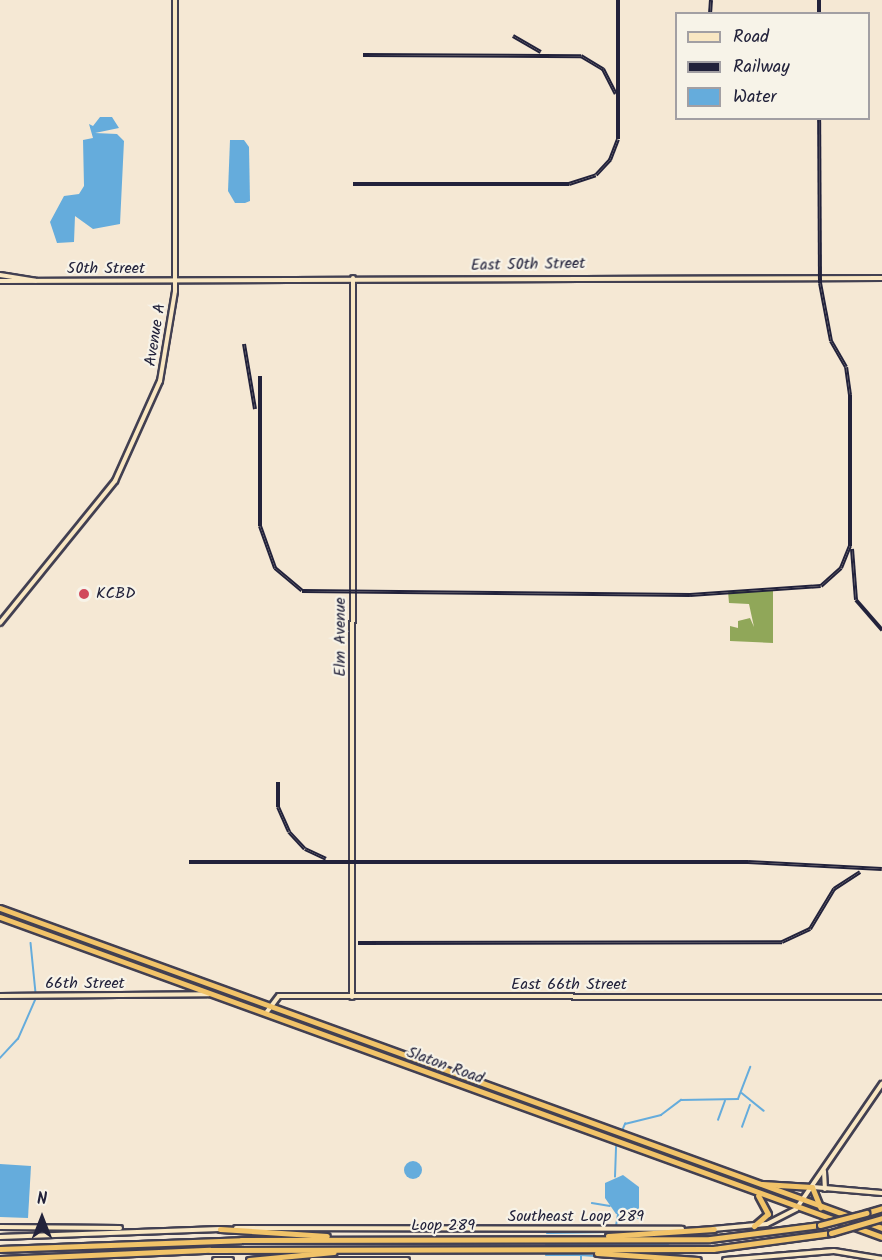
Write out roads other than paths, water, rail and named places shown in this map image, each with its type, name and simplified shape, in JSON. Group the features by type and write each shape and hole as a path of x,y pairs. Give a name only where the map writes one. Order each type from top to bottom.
{"highway":[{"name":"Slaton Road","path":"0,908 820,1208 882,1228"},
{"name":"Slaton Road","path":"0,918 266,1013 352,1047 796,1209 882,1237"},
{"path":"45,934 49,925"},
{"path":"352,1047 356,1037"},
{"path":"710,1177 713,1169"},
{"path":"754,1184 812,1187 820,1208"},
{"path":"754,1226 768,1212 757,1194"},
{"name":"Loop 289","path":"0,1249 382,1239 728,1238 820,1225 882,1208"},
{"name":"Loop 289","path":"0,1259 363,1249 723,1248 831,1233 882,1218"},
{"path":"220,1228 382,1239"},
{"path":"521,1239 714,1229"},
{"path":"249,1260 363,1249"},
{"path":"521,1249 698,1260"}],"main road":[{"name":"Avenue A","path":"0,623 90,516 129,457 163,372 175,281 175,0"},
{"name":"50th Street","path":"0,275 36,281"},
{"name":"East 50th Street","path":"175,281 353,278 882,278"},
{"name":"Elm Avenue","path":"352,997 353,278"},
{"name":"50th Street","path":"0,281 175,281"},
{"name":"66th Street","path":"0,996 212,994"},
{"name":"East 66th Street","path":"269,1005 279,996 882,997"},
{"path":"266,1013 269,1005"},
{"path":"796,1209 882,1084"},
{"path":"825,1190 821,1183 826,1166"},
{"path":"812,1187 825,1190 882,1192"},
{"name":"Southeast Loop 289","path":"148,1229 714,1229 754,1226 796,1209"},
{"path":"0,1227 148,1229"},
{"path":"0,1237 148,1229"},
{"path":"725,1260 834,1251 882,1259"},
{"path":"215,1260 231,1260"},
{"path":"312,1260 406,1260"}],"water":[{"path":"100,117 112,117 119,128 95,133 117,134 124,141 120,224 93,229 75,216 74,242 57,243 50,222 64,196 79,194 84,186 83,140 93,138 89,124 93,126"},
{"path":"230,140 244,140 249,147 250,201 245,203 235,203 228,191"},
{"path":"413,1161 419,1164 422,1170 419,1176 413,1179 407,1176 404,1170 407,1164"},
{"path":"0,1164 31,1166 28,1218 0,1217"},
{"path":"623,1175 639,1187 639,1219 616,1214 605,1198 605,1183"}],"waterway":[{"path":"31,943 36,993"},
{"path":"0,1058 18,1039 36,998"},
{"path":"622,1131 625,1124 661,1115 681,1100 738,1099 750,1067"},
{"path":"742,1093 764,1111"},
{"path":"718,1120 725,1101"},
{"path":"742,1127 750,1105"},
{"path":"615,1177 616,1147"},
{"path":"592,1203 610,1206"},
{"path":"616,1226 618,1215"},
{"path":"547,1233 614,1232"},
{"path":"546,1245 668,1244"},
{"path":"546,1255 581,1255"},
{"path":"581,1260 581,1255 609,1257"}],"railway":[{"path":"353,184 569,184 596,175 610,160 618,139 618,0"},
{"path":"710,12 711,0"},
{"path":"819,0 819,12"},
{"path":"513,36 541,52"},
{"path":"363,55 581,56 603,69 616,94"},
{"path":"260,376 260,526 275,568 302,591 690,595 821,586 841,568 850,546 850,395 846,367 831,341 820,283 819,120"},
{"path":"244,344 255,409"},
{"path":"852,549 856,600 882,630"},
{"path":"278,782 278,807 289,832 305,849 326,859"},
{"path":"189,862 748,862 882,869"},
{"path":"358,943 782,942 810,929 834,889 860,872"}],"place":[{"name":"KCBD","path":"84,594"}]}
